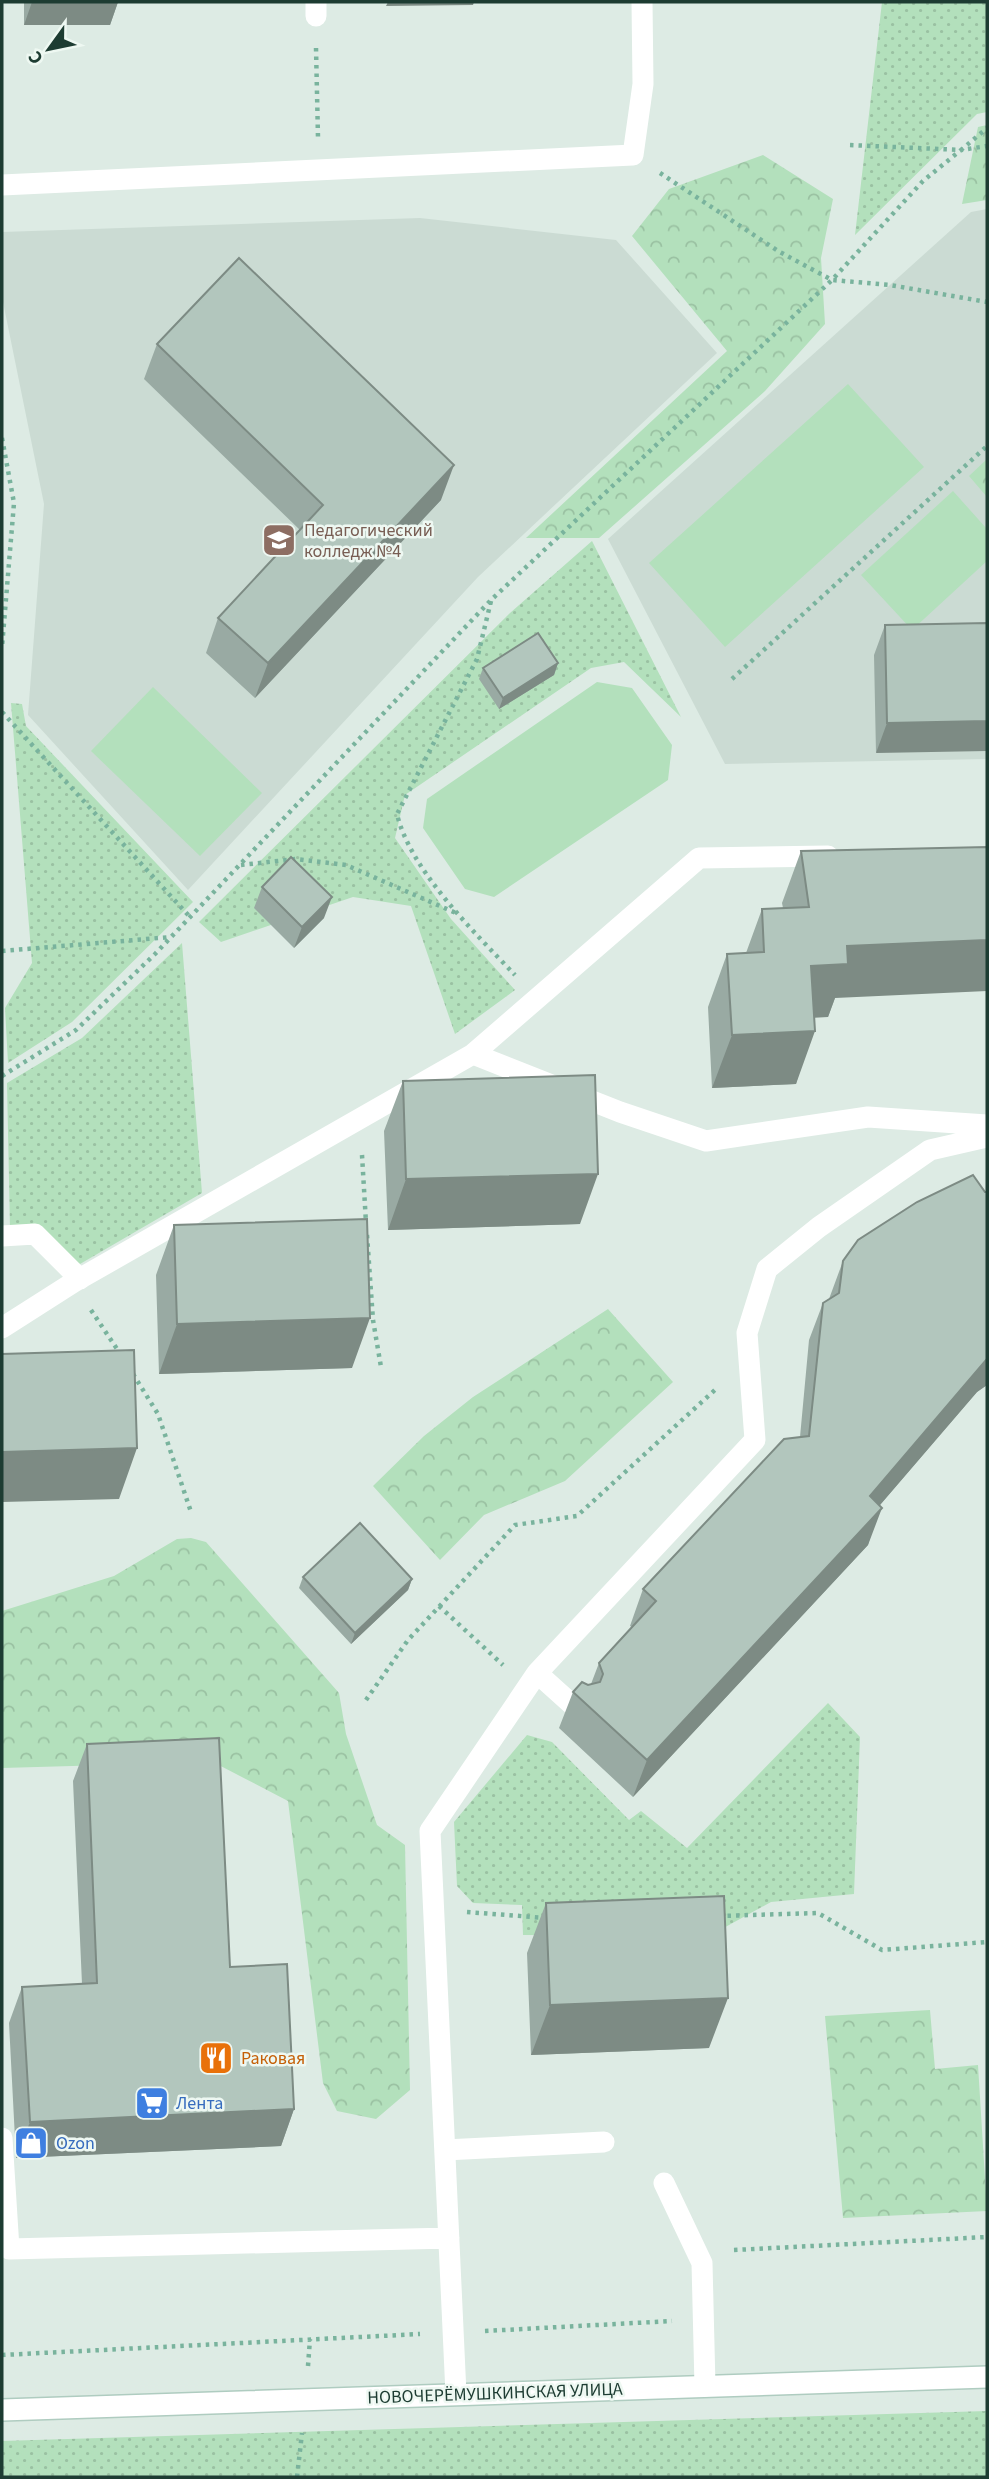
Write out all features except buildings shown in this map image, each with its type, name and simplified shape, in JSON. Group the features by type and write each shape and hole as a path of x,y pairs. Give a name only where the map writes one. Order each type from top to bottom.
{"street":[{"path":"2,185 633,155 643,84 642,2"},
{"path":"2,1328 77,1281 473,1054 699,858 850,856"},
{"path":"473,1054 620,1112 706,1142 868,1117 987,1125"},
{"path":"456,2394 430,1831 532,1680 755,1440 747,1333 767,1269 819,1227 930,1150 987,1137"},
{"path":"2,1236 35,1234 77,1281"},
{"path":"532,1680 577,1709"},
{"path":"2,2138 9,2249 449,2238"},
{"path":"445,2150 604,2142"},
{"path":"664,2183 702,2263 705,2386"},
{"name":"НОВОЧЕРЁМУШКИНСКАЯ УЛИЦА","path":"2,2410 987,2377"}],"path":[{"path":"316,9 318,170"},
{"path":"2,1076 76,1030 172,937 491,600 832,280 923,181 987,128"},
{"path":"850,145 961,150 987,146"},
{"path":"633,155 778,251 832,280 890,285 987,302"},
{"path":"2,438 14,503 2,647"},
{"path":"732,679 987,446"},
{"path":"491,600 477,659 397,814 402,837 458,914 537,998"},
{"path":"2,712 190,918"},
{"path":"240,865 296,859 346,865 458,914"},
{"path":"2,951 172,937"},
{"path":"360,1119 373,1320 381,1367"},
{"path":"77,1281 123,1359"},
{"path":"366,1700 408,1640 515,1524 577,1516 748,1360"},
{"path":"130,1370 159,1414 191,1512"},
{"path":"439,1606 532,1680"},
{"path":"434,1910 554,1918"},
{"path":"706,1917 818,1913 882,1950 987,1942"},
{"path":"2,2355 677,2321 736,2247 987,2237"},
{"path":"307,2376 310,2339"},
{"path":"297,2477 302,2429"}],"shaded area":[{"path":"987,209 987,759 725,764 608,539 971,212"},
{"name":"Педагогический колледж №4","path":"420,218 616,240 717,353 478,577 188,890 28,715 44,504 2,297 2,232"}],"green space":[{"path":"882,2 987,2 987,112 977,114 855,235"},
{"path":"987,125 987,200 962,204 978,127"},
{"path":"763,155 833,199 821,258 825,324 765,391 599,538 526,538 727,351 632,236 669,189"},
{"path":"848,384 924,467 725,647 649,563"},
{"path":"987,459 987,497 969,476"},
{"path":"953,491 987,529 987,561 912,630 861,575"},
{"path":"592,541 681,717 624,662 591,668 405,795 395,838 451,919 515,990 455,1034 411,906 353,897 221,942 199,922 510,613"},
{"path":"597,682 632,688 672,745 668,780 494,897 465,889 423,828 427,799"},
{"path":"153,687 262,793 200,856 91,751"},
{"path":"11,703 22,704 26,726 193,902 72,1022 8,1063 5,1008 32,963"},
{"path":"182,943 202,1193 80,1264 10,1229 7,1083 82,1038"},
{"path":"608,1309 673,1382 565,1481 484,1515 440,1560 373,1486 424,1436 473,1397"},
{"path":"191,1538 206,1542 339,1693 346,1734 377,1825 405,1845 410,2090 376,2119 337,2111 323,2083 288,1801 213,1762 2,1768 2,1611 114,1576 177,1539"},
{"path":"828,1703 860,1737 854,1894 771,1902 709,1936 523,1935 522,1905 473,1903 457,1886 454,1822 527,1735 552,1742 629,1820 641,1811 687,1848"},
{"path":"930,2010 935,2069 978,2065 987,2211 843,2218 825,2016"},
{"path":"987,2411 987,2477 2,2477 2,2441"}],"place":[{"name":"Педагогический колледж №4","path":"279,540"},
{"name":"Раковая","path":"216,2058"},
{"name":"Лента","path":"152,2103"},
{"name":"Ozon","path":"31,2143"}]}
